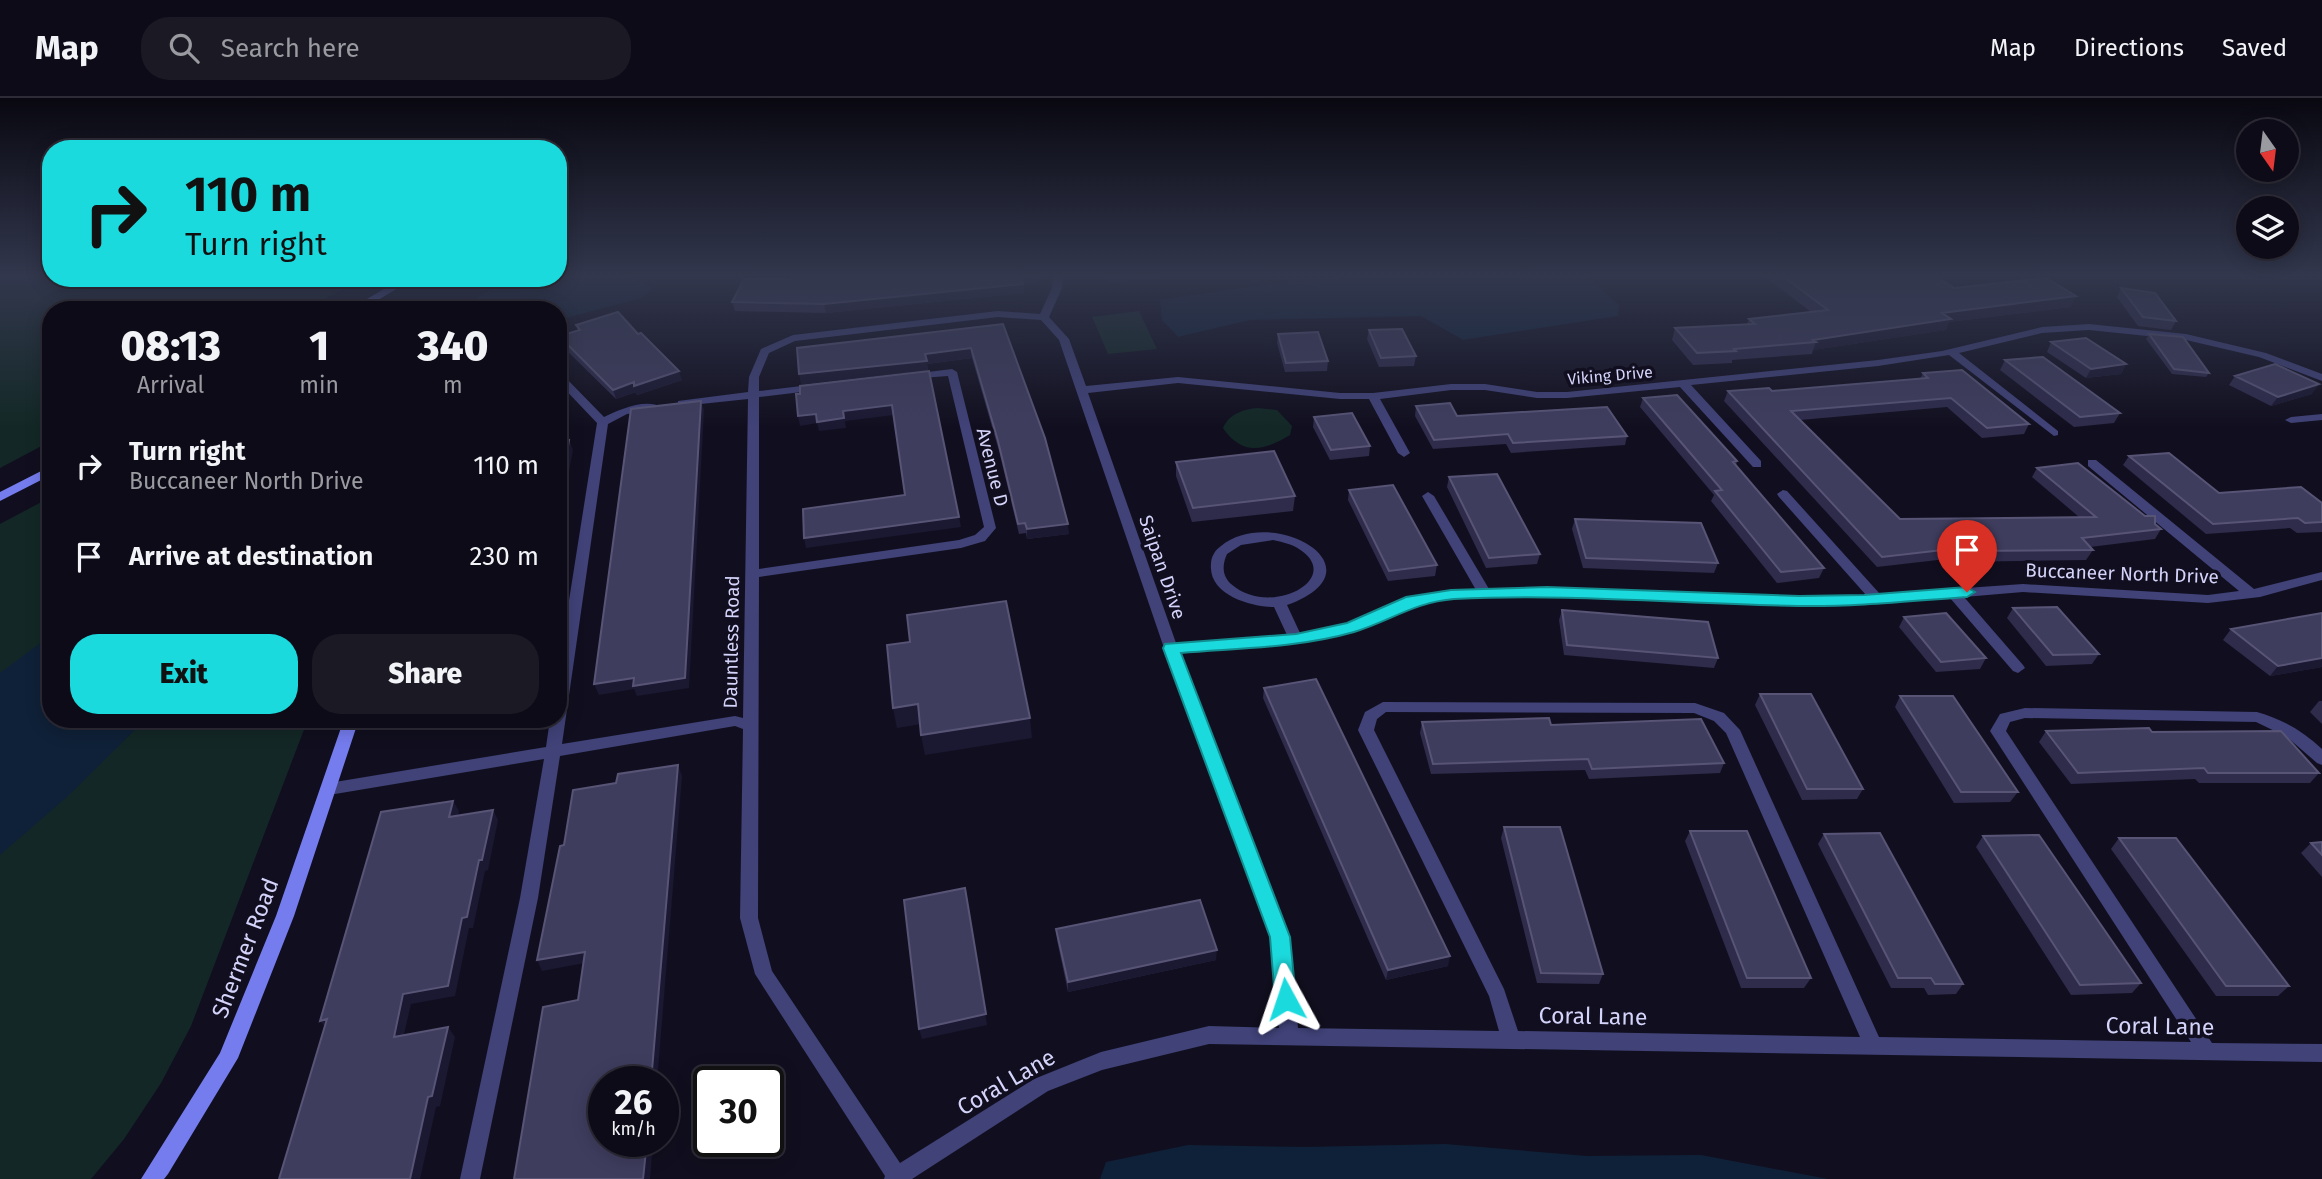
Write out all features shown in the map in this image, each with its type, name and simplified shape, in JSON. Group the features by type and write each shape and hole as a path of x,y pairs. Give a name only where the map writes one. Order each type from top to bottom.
{"street":[{"name":"Dauntless Road","path":"897,1178 764,974 749,918 754,377 760,357 774,345 793,338 900,325"},
{"name":"Saipan Drive","path":"1051,325 1064,340 1171,648 1280,937 1289,1036"},
{"name":"Viking Drive","path":"1082,390 1178,380 1339,396 1373,396 1462,387 1485,387 1537,395 1567,395 1878,363 1951,352 2042,330 2089,327 2139,330 2186,337 2262,355 2322,378"},
{"path":"1951,352 2054,433"},
{"name":"Avenue D","path":"754,574 961,544 980,538 990,528 952,372 900,378"},
{"path":"1684,384 1757,464"},
{"path":"567,385 603,422"},
{"path":"603,422 634,409 834,386"},
{"path":"1373,396 1404,453"},
{"path":"2291,420 2322,417"},
{"path":"567,660 603,422"},
{"path":"2092,463 2251,594"},
{"path":"0,497 42,475"},
{"path":"1783,494 1877,599"},
{"path":"1428,496 1484,593"},
{"path":"1274,536 1294,541 1309,550 1319,561 1322,575 1315,587 1301,596 1279,602 1240,596 1225,586 1217,574 1216,562 1223,550 1236,541 1274,536"},
{"name":"Buccaneer North Drive","path":"1171,648 1296,639 1351,627 1412,601 1484,593 1547,592 1799,601 1877,599 2023,588 2208,599 2251,594 2322,576"},
{"path":"1952,592 2018,668"},
{"path":"1279,602 1296,639"},
{"path":"1511,1039 1498,995 1366,730 1370,716 1383,707 1695,708 1719,717 1732,730 1873,1045"},
{"path":"2207,1051 1998,731 2005,718 2025,713 2257,717 2285,727 2305,740 2322,759"},
{"path":"328,789 735,721 750,726"},
{"name":"Shermer Road","path":"151,1179 229,1058 285,916 349,728"},
{"path":"470,1179 529,898 557,728"},
{"name":"Coral Lane","path":"897,1178 1041,1085 1101,1061 1209,1035 2322,1053"}],"green space":[{"path":"0,325 42,325 42,446 0,468"},
{"path":"1096,325 1146,325 1157,349 1108,354"},
{"path":"1258,408 1277,410 1292,426 1290,435 1271,445 1254,448 1238,443 1223,428 1229,419 1238,413"},
{"path":"42,502 42,728 305,728 191,1026 161,1083 124,1139 91,1179 0,1179 0,524"}],"water":[{"path":"1167,325 1227,325 1178,337"},
{"path":"1438,325 1557,325 1463,340"},
{"path":"42,642 42,728 137,728 67,797 0,855 0,673"},
{"path":"1445,1144 1587,1156 1701,1155 1828,1179 1100,1179 1106,1162 1188,1145 1306,1147"}],"building":[{"path":"576,325 630,325 679,371 613,390 567,344 567,334 580,330"},
{"path":"1004,325 1045,438 1068,524 1027,529 1025,523 1018,524 971,348 925,354 927,361 799,374 797,348"},
{"path":"1909,325 1813,340 1816,342 1697,353 1675,328"},
{"path":"1402,329 1416,356 1381,358 1369,330"},
{"path":"1318,332 1328,361 1286,363 1278,334"},
{"path":"2149,334 2183,337 2209,373 2174,369"},
{"path":"2086,338 2126,364 2091,369 2051,342"},
{"path":"2043,357 2120,413 2080,417 2005,360"},
{"path":"2275,364 2319,384 2278,397 2235,376"},
{"path":"1962,370 2029,424 1987,428 1951,398 1791,411 1900,519 2096,517 2037,468 2078,463 2145,516 2155,516 2155,524 2161,529 2082,538 2093,550 1963,551 1960,548 1882,557 1728,391 1769,388 1772,391 1928,378 1923,373"},
{"path":"929,371 959,517 804,538 803,509 905,495 892,405 843,411 844,418 817,422 816,414 798,416 796,394 800,394 800,386"},
{"path":"1677,395 1737,461 1733,462 1824,568 1781,572 1715,491 1722,490 1643,398"},
{"path":"701,401 685,678 633,686 634,678 594,684 631,409"},
{"path":"1450,403 1457,416 1607,407 1627,436 1513,443 1508,434 1434,440 1416,406"},
{"path":"1352,413 1370,446 1331,450 1314,417"},
{"path":"1274,451 1295,496 1193,508 1176,462"},
{"path":"2169,453 2219,493 2301,487 2322,503 2322,522 2305,523 2298,518 2213,524 2129,456"},
{"path":"1497,474 1540,554 1489,558 1449,477"},
{"path":"1393,485 1437,565 1389,571 1349,490"},
{"path":"1575,519 1701,523 1718,563 1586,558"},
{"path":"1006,601 1030,718 921,735 918,704 893,708 887,645 910,642 907,615"},
{"path":"2057,607 2099,654 2053,655 2013,608"},
{"path":"1562,610 1708,622 1718,658 1567,645"},
{"path":"1946,613 1986,658 1941,662 1904,617"},
{"path":"2322,613 2322,658 2278,666 2231,629"},
{"path":"1316,679 1450,956 1388,970 1264,688"},
{"path":"1760,694 1811,694 1863,789 1807,789"},
{"path":"1900,696 1953,696 2018,792 1961,792"},
{"path":"1549,718 1551,725 1701,719 1724,763 1592,769 1588,759 1433,764 1422,722"},
{"path":"2149,728 2152,732 2281,731 2319,773 2208,773 2204,768 2078,773 2046,731"},
{"path":"678,765 652,1066 588,1066 588,1157 645,1157 643,1179 514,1179 543,1007 578,1000 585,952 537,960 560,846 564,845 573,790 616,783 618,774"},
{"path":"453,801 449,817 493,810 467,917 462,918 448,986 403,994 394,1037 448,1027 432,1096 428,1097 410,1179 279,1179 327,1019 320,1021 381,812"},
{"path":"1504,827 1560,827 1603,974 1541,973"},
{"path":"1690,831 1747,831 1811,978 1747,978"},
{"path":"1880,833 1963,984 1935,984 1931,978 1898,978 1824,834"},
{"path":"2039,835 2141,983 2080,985 1983,836"},
{"path":"2119,838 2176,838 2289,986 2226,986"},
{"path":"2322,842 2322,855 2311,843"},
{"path":"965,888 986,1014 919,1029 904,900"},
{"path":"1200,900 1217,950 1068,982 1056,929"}],"route":[{"path":"1286,999 1280,937 1171,648 1296,639 1323,634 1351,627 1412,601 1451,595 1547,592 1799,601 1864,600 1967,592"}]}
